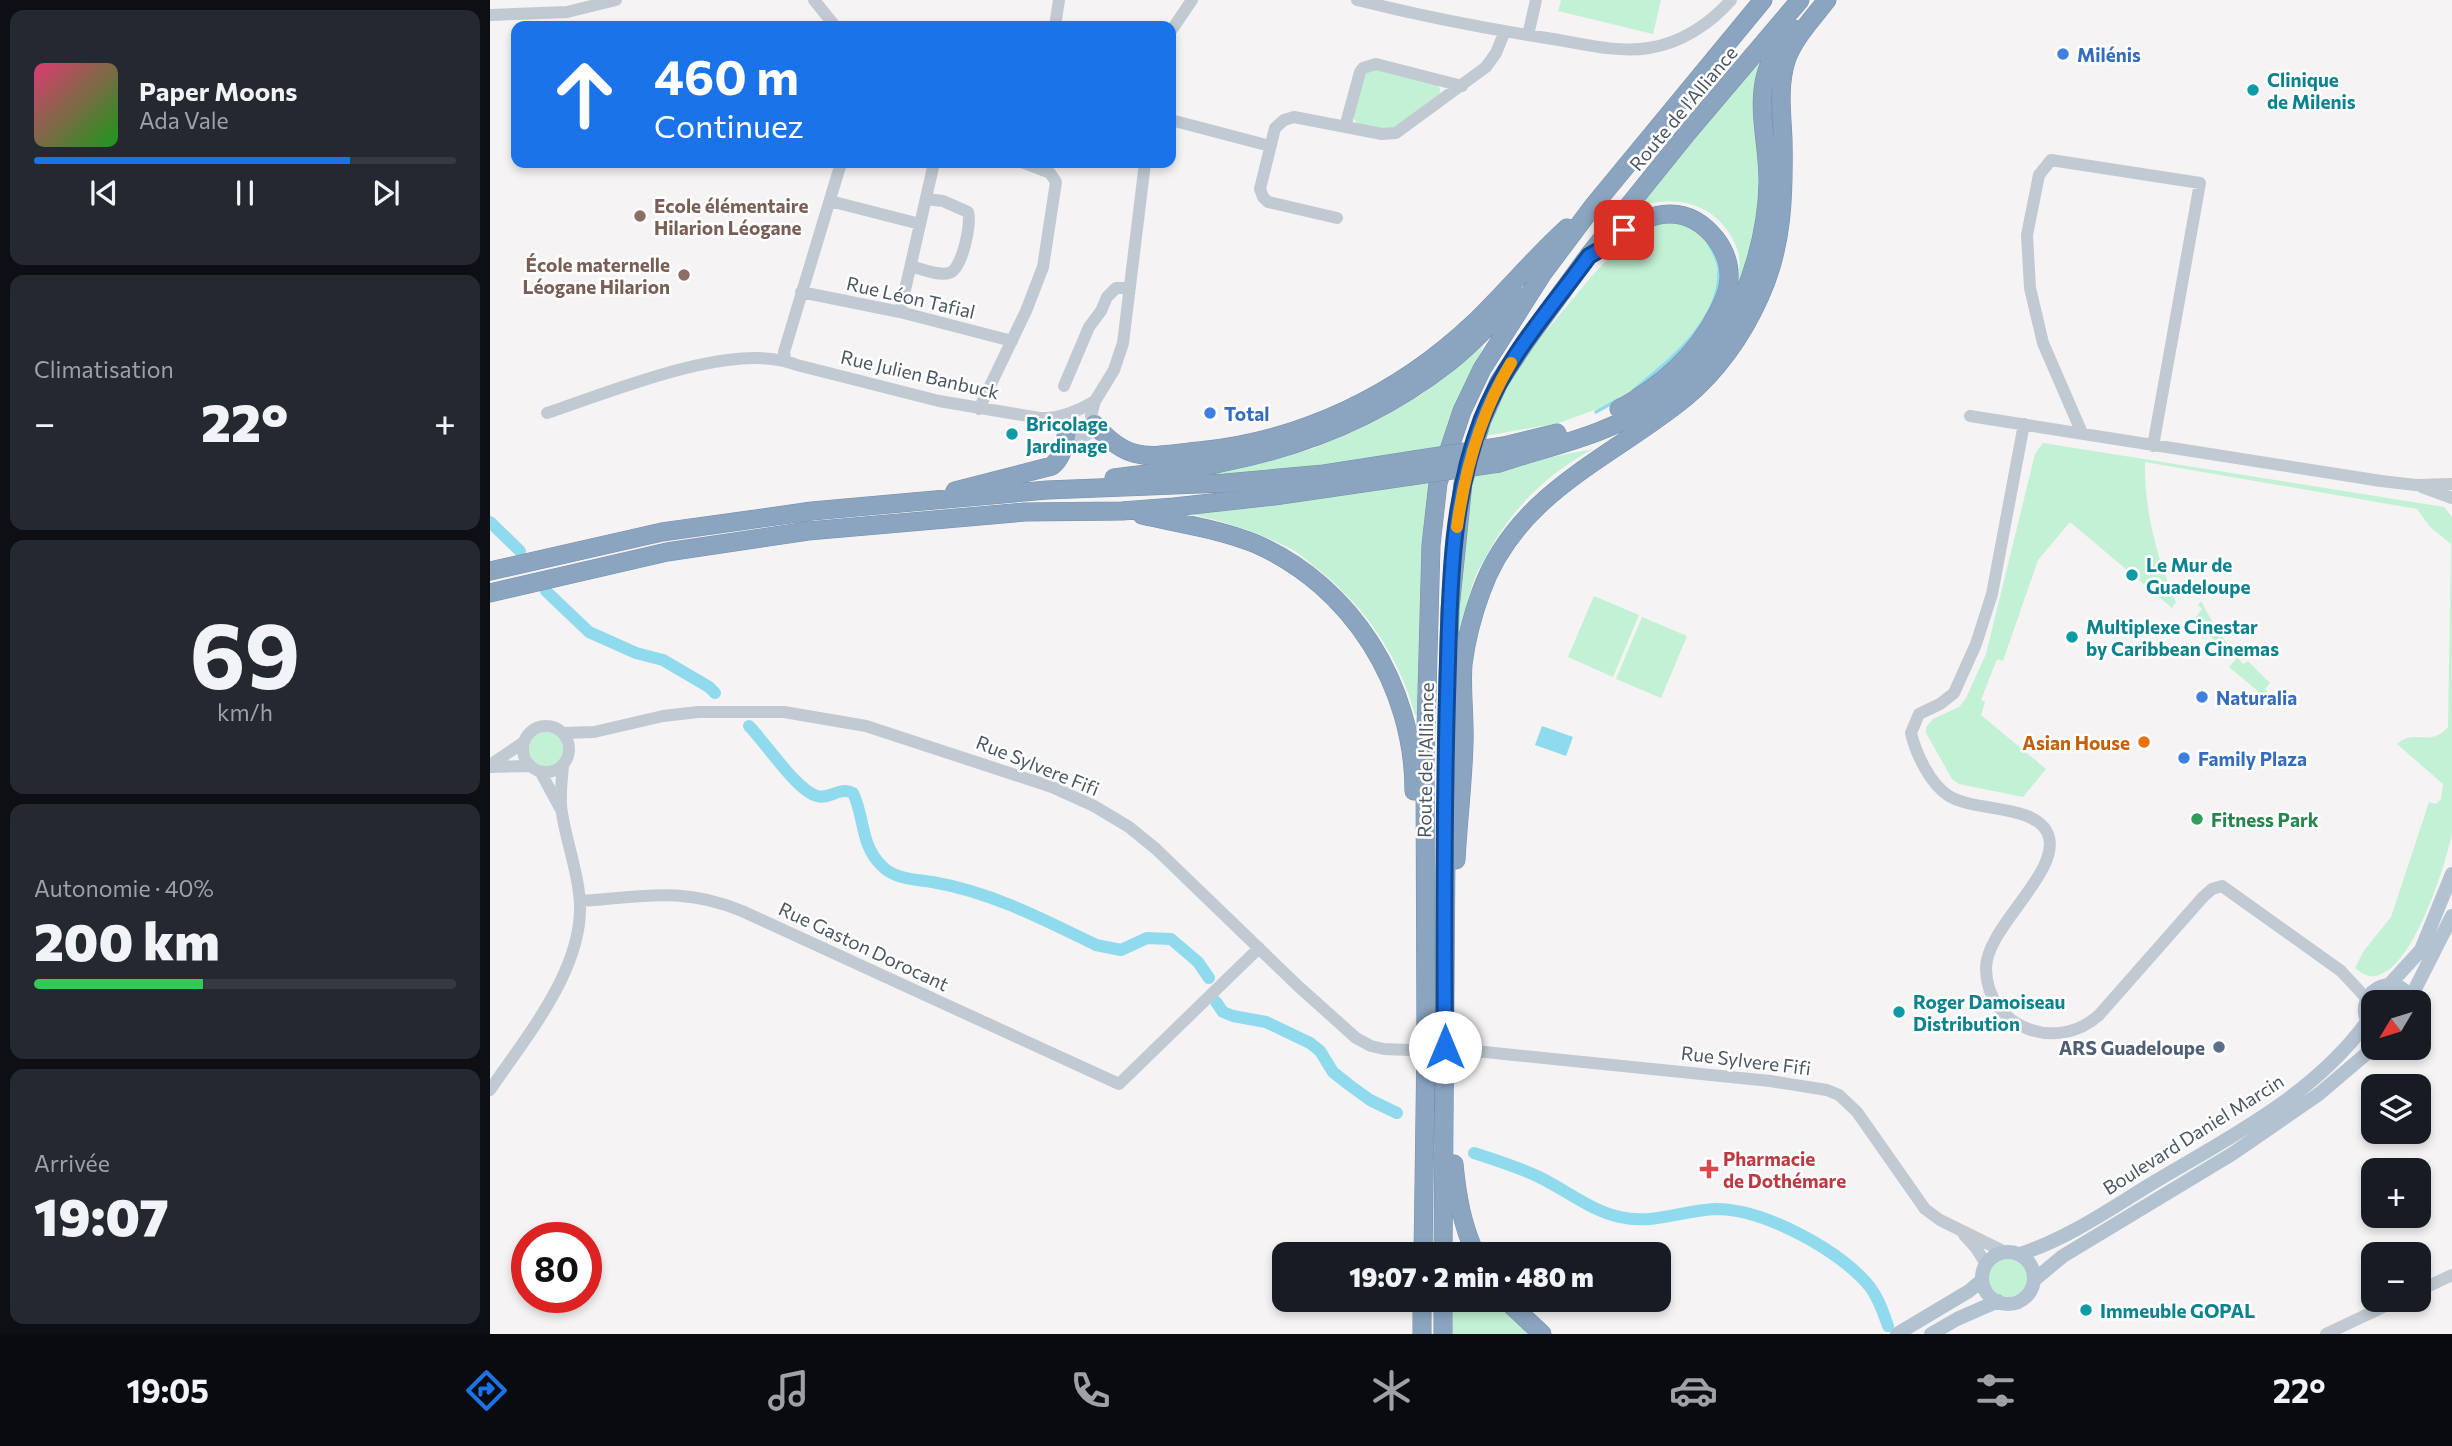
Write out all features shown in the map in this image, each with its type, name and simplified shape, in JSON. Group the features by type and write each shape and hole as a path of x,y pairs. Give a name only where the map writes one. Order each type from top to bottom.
{"highway":[{"name":"Route de l'Alliance","path":"1423,1242 1425,766 1431,559 1438,483 1462,411 1482,369 1543,273 1594,205 1763,0"},
{"name":"Route de l'Alliance","path":"1443,1242 1444,922 1450,609 1463,483 1482,420 1499,382 1524,344 1589,256 1688,132 1800,0"},
{"path":"1502,455 1602,431 1649,406 1692,372 1726,331 1742,296 1761,239 1768,183 1763,109 1765,78 1780,41 1807,0"},
{"path":"1444,922 1455,868 1464,742 1464,664 1481,592 1508,541 1538,506 1559,485 1686,397 1730,348 1748,321 1761,294 1778,240 1783,205 1781,93 1786,60 1827,0"},
{"path":"1084,415 1121,449 1147,457 1237,446 1284,435 1342,413 1403,380 1473,324 1544,248 1594,205"},
{"path":"1502,455 1604,417 1666,379 1689,357 1707,334 1724,300 1730,280 1727,258 1710,232 1687,217 1672,214 1640,220 1589,256"},
{"path":"872,505 1225,463 1321,436 1387,404 1448,363 1482,334 1543,273"},
{"path":"490,593 667,552 808,531 1025,512 1122,511 1274,496 1413,468 1502,455 1575,449 1654,421"},
{"path":"941,495 1052,466 1062,453 1066,430"},
{"path":"490,571 662,532 812,511 1047,490 1226,483 1413,468"},
{"path":"1122,511 1226,534 1263,548 1292,563 1324,586 1358,625 1390,679 1411,751 1414,780 1414,877 1424,918"},
{"path":"1444,1083 1450,1115 1457,1198 1471,1242"},
{"path":"1422,1312 1422,1334"},
{"path":"1443,1312 1443,1334"},
{"path":"1516,1312 1542,1334"}],"main road":[{"path":"2379,990 2421,950 2452,874"},
{"path":"2415,990 2452,916"},
{"path":"2384,986 2406,990"},
{"name":"Boulevard Daniel Marcin","path":"2020,1255 2110,1209 2284,1102 2331,1065 2361,1034"},
{"name":"Boulevard Daniel Marcin","path":"2034,1280 2063,1256 2232,1154 2319,1094 2361,1058"},
{"path":"2005,1252 2020,1255 2031,1265 2034,1280 2028,1295 2022,1300 2006,1304 1998,1301 1987,1293 1982,1280 1986,1264 1991,1258 2005,1252"},
{"path":"1897,1334 1969,1291 1982,1280"},
{"path":"1931,1334 1998,1301"}],"street":[{"path":"490,15 568,12 617,0"},
{"path":"814,0 831,21"},
{"path":"1056,21 1059,0"},
{"path":"1176,23 1192,0"},
{"path":"1357,0 1505,31 1615,48 1647,48 1670,43 1706,25 1731,0"},
{"path":"1528,35 1536,0"},
{"path":"1336,218 1268,202 1263,197 1260,189 1275,128 1294,117 1382,134 1396,133 1486,67 1496,53 1505,31"},
{"path":"1345,127 1360,72 1369,65 1376,64 1462,86"},
{"path":"1176,121 1270,146"},
{"path":"2082,433 2043,343 2030,288 2027,236 2039,175 2051,160 2200,183 2153,446"},
{"path":"547,413 670,373 721,361 785,359 784,352 801,292 840,168"},
{"path":"900,312 933,168"},
{"path":"979,410 1043,267 1056,181 1039,168"},
{"name":"Rue Julien Banbuck","path":"785,359 797,365 979,410 1048,418 1084,415 1115,370 1119,356 1144,168"},
{"path":"911,266 941,274 951,273 960,260 967,232 970,216 968,212 943,201 926,199"},
{"path":"830,201 920,224"},
{"path":"1064,386 1089,327 1107,297 1116,288 1130,288"},
{"name":"Rue Léon Tafial","path":"801,292 900,312 1012,341"},
{"path":"1084,415 1092,432 1081,438 1073,438 1066,430 1065,420 1084,415"},
{"path":"1970,416 2416,485 2452,484"},
{"name":"Rue Julien Banbuck","path":"1048,418 1066,430"},
{"path":"2024,424 1992,594 1976,644 1954,694 1919,715 1911,733 1928,770 1947,795 1968,804 2020,814 2035,821 2049,835 2049,856 2029,892 1990,947 1986,969 1996,1002 2006,1014 2031,1030 2051,1035 2082,1028 2092,1022 2203,897 2218,887 2230,890 2341,971 2360,981 2384,986"},
{"path":"2416,485 2452,498"},
{"name":"Rue Sylvere Fifi","path":"563,733 594,732 663,716 733,711 784,712 866,726 1052,787 1094,806 1147,842 1356,1038 1384,1049 1409,1050"},
{"path":"490,1090 565,973 578,934 580,901 561,811 563,765 569,745 563,733 551,727 538,727 524,742 524,755 561,811"},
{"name":"Rue Sylvere Fifi","path":"569,751 594,732"},
{"path":"490,766 524,742"},
{"path":"490,766 553,771 563,765"},
{"name":"Rue Gaston Dorocant","path":"580,901 665,894 708,898 742,911 1119,1084 1259,948"},
{"path":"2341,971 2361,993"},
{"name":"Rue Sylvere Fifi","path":"1465,1050 1756,1079 1827,1090 1839,1095 1857,1112 1925,1209 1938,1219 2005,1252"},
{"name":"Rue Sylvere Fifi","path":"1959,1230 1976,1248 1986,1264"},
{"path":"2431,1285 2452,1275"},
{"path":"2326,1334 2373,1312"}],"green space":[{"path":"1561,0 1661,0 1653,34 1558,11"},
{"path":"1767,50 1761,197 1755,235 1736,294 1739,256 1724,225 1695,205 1672,201 1647,204 1643,200"},
{"path":"1371,69 1433,82 1440,88 1440,93 1392,130 1358,124 1353,118 1364,74"},
{"path":"1670,217 1703,230 1724,267 1720,288 1708,316 1649,381 1597,409 1559,423 1485,436 1490,416 1527,354 1591,277 1635,229"},
{"path":"1484,345 1449,420 1445,446 1350,462 1242,474 1140,477 1242,463 1312,449 1385,415 1422,394"},
{"path":"2043,443 2444,507 2452,517 2452,834 2425,916 2401,957 2388,970 2371,976 2355,968 2363,952 2391,917 2429,802 2436,804 2441,799 2443,784 2397,744 2410,738 2435,736 2448,727 2451,544 2430,527 2417,509 2145,462 2153,534 2176,602 2172,608 2070,522 2038,560 2003,661 1997,659 1981,700 1985,702 1981,715 2046,769 2023,797 1959,784 1952,779 1926,733 1926,727 1933,719 1959,707 1966,698 1986,654 2035,454"},
{"path":"1593,449 1546,481 1508,521 1476,574 1462,635 1458,636 1463,524 1473,472"},
{"path":"1432,478 1424,537 1421,596 1422,715 1415,715 1400,674 1379,636 1337,585 1295,551 1267,538 1224,522 1179,512"},
{"path":"1594,596 1639,615 1613,677 1568,657"},
{"path":"2201,601 2216,629 2243,664 2248,661 2270,683 2265,689 2270,694 2266,698 2229,667 2236,659 2193,621 2202,609 2198,605"},
{"path":"1642,617 1687,636 1661,698 1616,679"},
{"path":"546,732 558,737 563,749 558,761 546,766 534,761 529,749 534,737"},
{"path":"2008,1257 2022,1263 2028,1277 2022,1291 2008,1297 1994,1291 1988,1277 1994,1263"},
{"path":"1452,1312 1510,1312 1533,1334 1451,1334"}],"water":[{"path":"1542,726 1573,737 1566,756 1535,745"}],"waterway":[{"path":"1634,390 1678,352 1703,322 1712,305 1718,288 1719,269 1709,244"},
{"path":"1596,412 1619,399"},
{"path":"490,522 520,551"},
{"path":"546,591 589,632 636,653 663,660 715,693"},
{"path":"749,726 791,776 809,792 822,797 843,791 853,793 870,849 882,866 892,874 996,899 1096,945 1121,950 1147,938 1171,939 1198,962 1209,978"},
{"path":"1216,1002 1223,1012 1266,1022 1310,1043 1320,1051 1333,1072 1370,1100 1397,1113"},
{"path":"1474,1153 1531,1173 1589,1205 1620,1217 1644,1219 1716,1209 1756,1216 1778,1224 1821,1246 1857,1273 1876,1296 1888,1326"}],"tunnel":[{"path":"1409,1050 1465,1050"}],"slow traffic":[{"path":"1457,527 1463,483 1482,420 1511,363"}],"place":[{"name":"Milénis","path":"2063,54"},
{"name":"Clinique de Milenis","path":"2253,90"},
{"name":"Ecole élémentaire Hilarion Léogane","path":"640,216"},
{"name":"École maternelle Léogane Hilarion","path":"684,275"},
{"name":"Total","path":"1210,413"},
{"name":"Bricolage Jardinage","path":"1012,434"},
{"name":"Le Mur de Guadeloupe","path":"2132,575"},
{"name":"Multiplexe Cinestar by Caribbean Cinemas","path":"2072,637"},
{"name":"Naturalia","path":"2202,697"},
{"name":"Asian House","path":"2144,742"},
{"name":"Family Plaza","path":"2184,758"},
{"name":"Fitness Park","path":"2197,819"},
{"name":"Roger Damoiseau Distribution","path":"1899,1012"},
{"name":"ARS Guadeloupe","path":"2219,1047"},
{"name":"Pharmacie de Dothémare","path":"1709,1169"},
{"name":"Immeuble GOPAL","path":"2086,1310"}],"route":[{"path":"1445,1047 1445,824 1450,609 1463,483 1482,420 1512,361 1589,256 1608,245 1624,230"}]}
